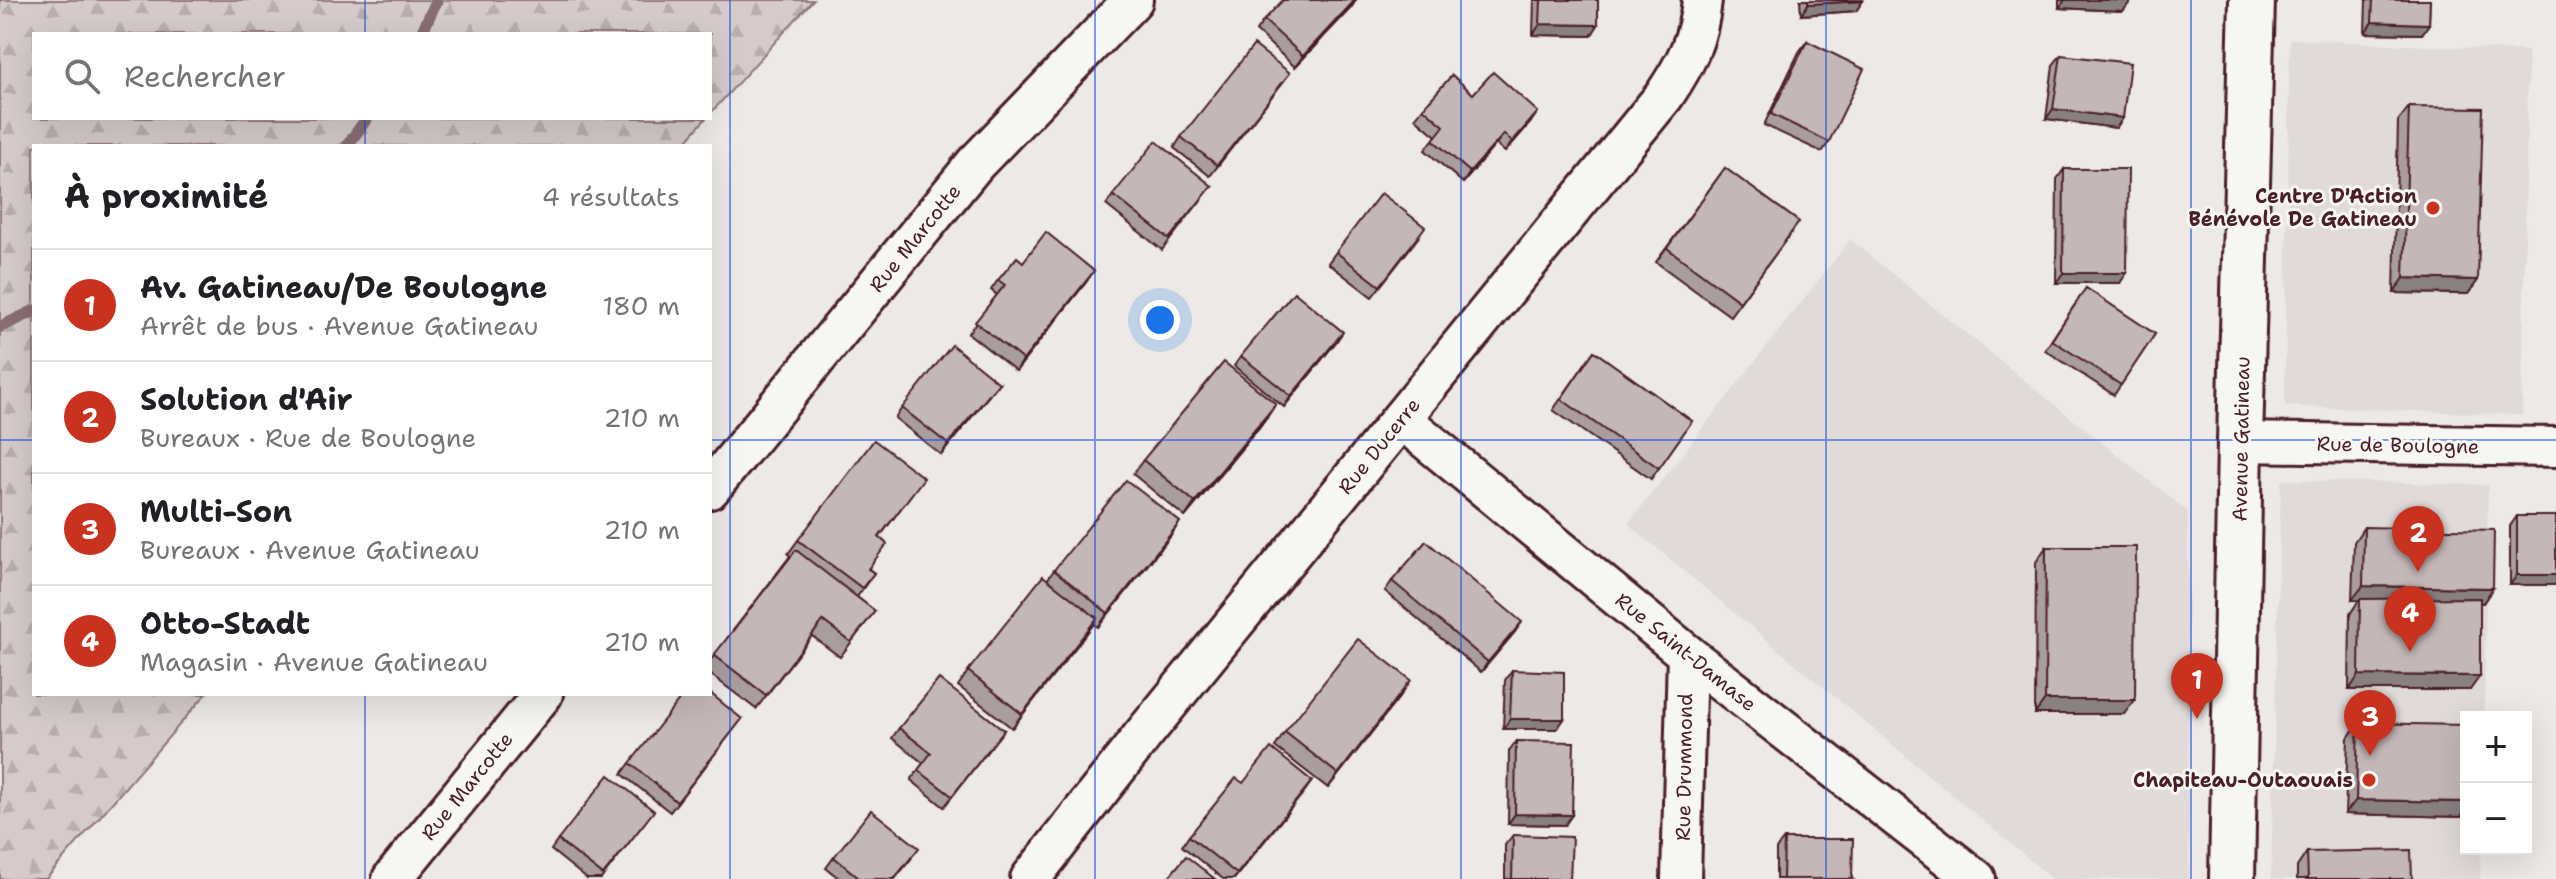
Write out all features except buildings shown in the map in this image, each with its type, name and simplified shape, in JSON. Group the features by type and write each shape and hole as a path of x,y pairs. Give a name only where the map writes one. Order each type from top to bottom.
{"street":[{"name":"Rue Marcotte","path":"712,487 975,164 1133,0"},
{"name":"Rue Ducerre","path":"1030,879 1143,735 1664,96 1687,61 1700,20 1702,0"},
{"name":"Avenue Gatineau","path":"2232,879 2252,0"},
{"name":"Rue Saint-Damase","path":"1401,419 1687,654 1976,879"},
{"name":"Rue de Boulogne","path":"2240,442 2556,447"},
{"name":"Rue Drummond","path":"1681,879 1687,654"},
{"name":"Rue Marcotte","path":"392,879 541,696"}],"shaded area":[{"path":"2290,39 2528,51 2522,415 2285,406"},
{"path":"1850,240 2188,512 2189,879 2053,879 1628,524"},
{"path":"2281,480 2488,485 2484,711 2460,711 2460,855 2481,855 2480,879 2271,879"}],"green space":[{"path":"0,0 813,0 712,112 712,32 32,32 32,120 704,120 684,144 32,144 32,696 204,696 46,879 0,879"}],"waterway":[{"path":"422,32 437,0"},
{"path":"348,144 366,120"},
{"path":"0,327 32,312"}],"place":[{"name":"Centre D'Action Bénévole De Gatineau","path":"2433,208"},
{"name":"Solution d'Air","path":"2418,572"},
{"name":"Otto-Stadt","path":"2410,652"},
{"name":"Av. Gatineau/De Boulogne","path":"2197,719"},
{"name":"Multi-Son","path":"2370,756"},
{"name":"Chapiteau-Outaouais","path":"2369,780"}]}
